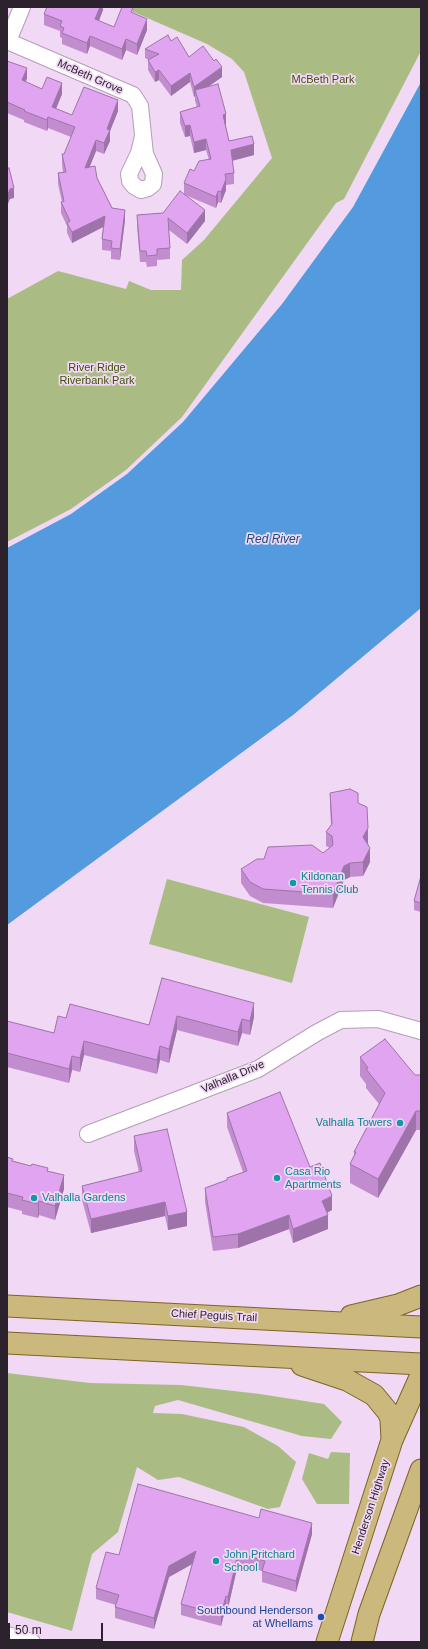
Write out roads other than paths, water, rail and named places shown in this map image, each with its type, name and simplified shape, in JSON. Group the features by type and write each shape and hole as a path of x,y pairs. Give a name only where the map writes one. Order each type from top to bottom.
{"main road":[{"path":"329,1321 398,1305 421,1296"},
{"name":"Chief Peguis Trail","path":"7,1306 329,1321 421,1327"},
{"path":"7,1343 421,1364"},
{"path":"277,1357 347,1380 374,1395 388,1412 391,1419 392,1440"},
{"name":"Henderson Highway","path":"327,1642 392,1440 421,1374"},
{"path":"362,1642 369,1614 419,1477"}],"street":[{"path":"8,41 22,7"},
{"name":"McBeth Grove","path":"8,41 133,96 140,106 142,136"},
{"name":"Valhalla Drive","path":"88,1134 258,1069 318,1032 341,1020 378,1019 421,1031"},
{"path":"7,1635 32,1642"}],"water":[{"name":"Red River","path":"421,82 421,608 293,715 7,925 7,548 71,514 127,474 183,422 282,304 353,207"}],"place":[{"name":"Kildonan Tennis Club","path":"293,883"},
{"name":"Valhalla Towers","path":"400,1123"},
{"name":"Casa Rio Apartments","path":"277,1178"},
{"name":"Valhalla Gardens","path":"34,1198"},
{"name":"John Pritchard School","path":"216,1561"},
{"name":"Southbound Henderson at Whellams","path":"321,1617"}],"park label":[{"name":"McBeth Park","path":"323,80"},
{"name":"River Ridge Riverbank Park","path":"97,374"}]}
